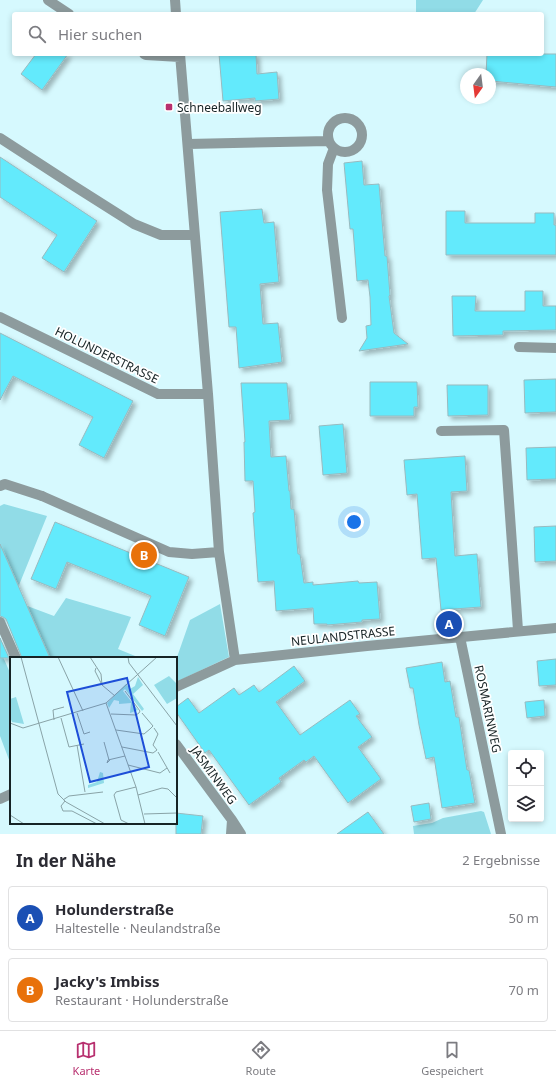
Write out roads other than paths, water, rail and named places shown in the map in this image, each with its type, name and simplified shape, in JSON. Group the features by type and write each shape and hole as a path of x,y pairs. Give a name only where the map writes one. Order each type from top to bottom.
{"street":[{"path":"48,0 66,12"},
{"path":"175,0 176,12"},
{"path":"180,56 208,394 218,552 235,660"},
{"path":"0,138 134,224 161,235 194,235"},
{"path":"188,144 331,144 328,164 328,190 342,318"},
{"name":"HOLUNDERSTRASSE","path":"0,317 158,394 208,394"},
{"path":"519,347 556,348"},
{"path":"441,431 504,430 518,630"},
{"path":"0,486 5,484 42,496 169,552 192,554 218,552"},
{"path":"0,622 16,657"},
{"name":"NEULANDSTRASSE","path":"177,687 235,660 518,630 556,628"},
{"name":"ROSMARINWEG","path":"460,637 501,834"},
{"name":"JASMINWEG","path":"177,745 241,834"},
{"path":"0,799 10,794"},
{"name":"JASMINWEG","path":"230,834 232,820"}],"place":[{"name":"Schneeballweg","path":"169,107"},
{"name":"Jacky's Imbiss","path":"144,555"},
{"name":"Holunderstraße","path":"449,624"}]}
